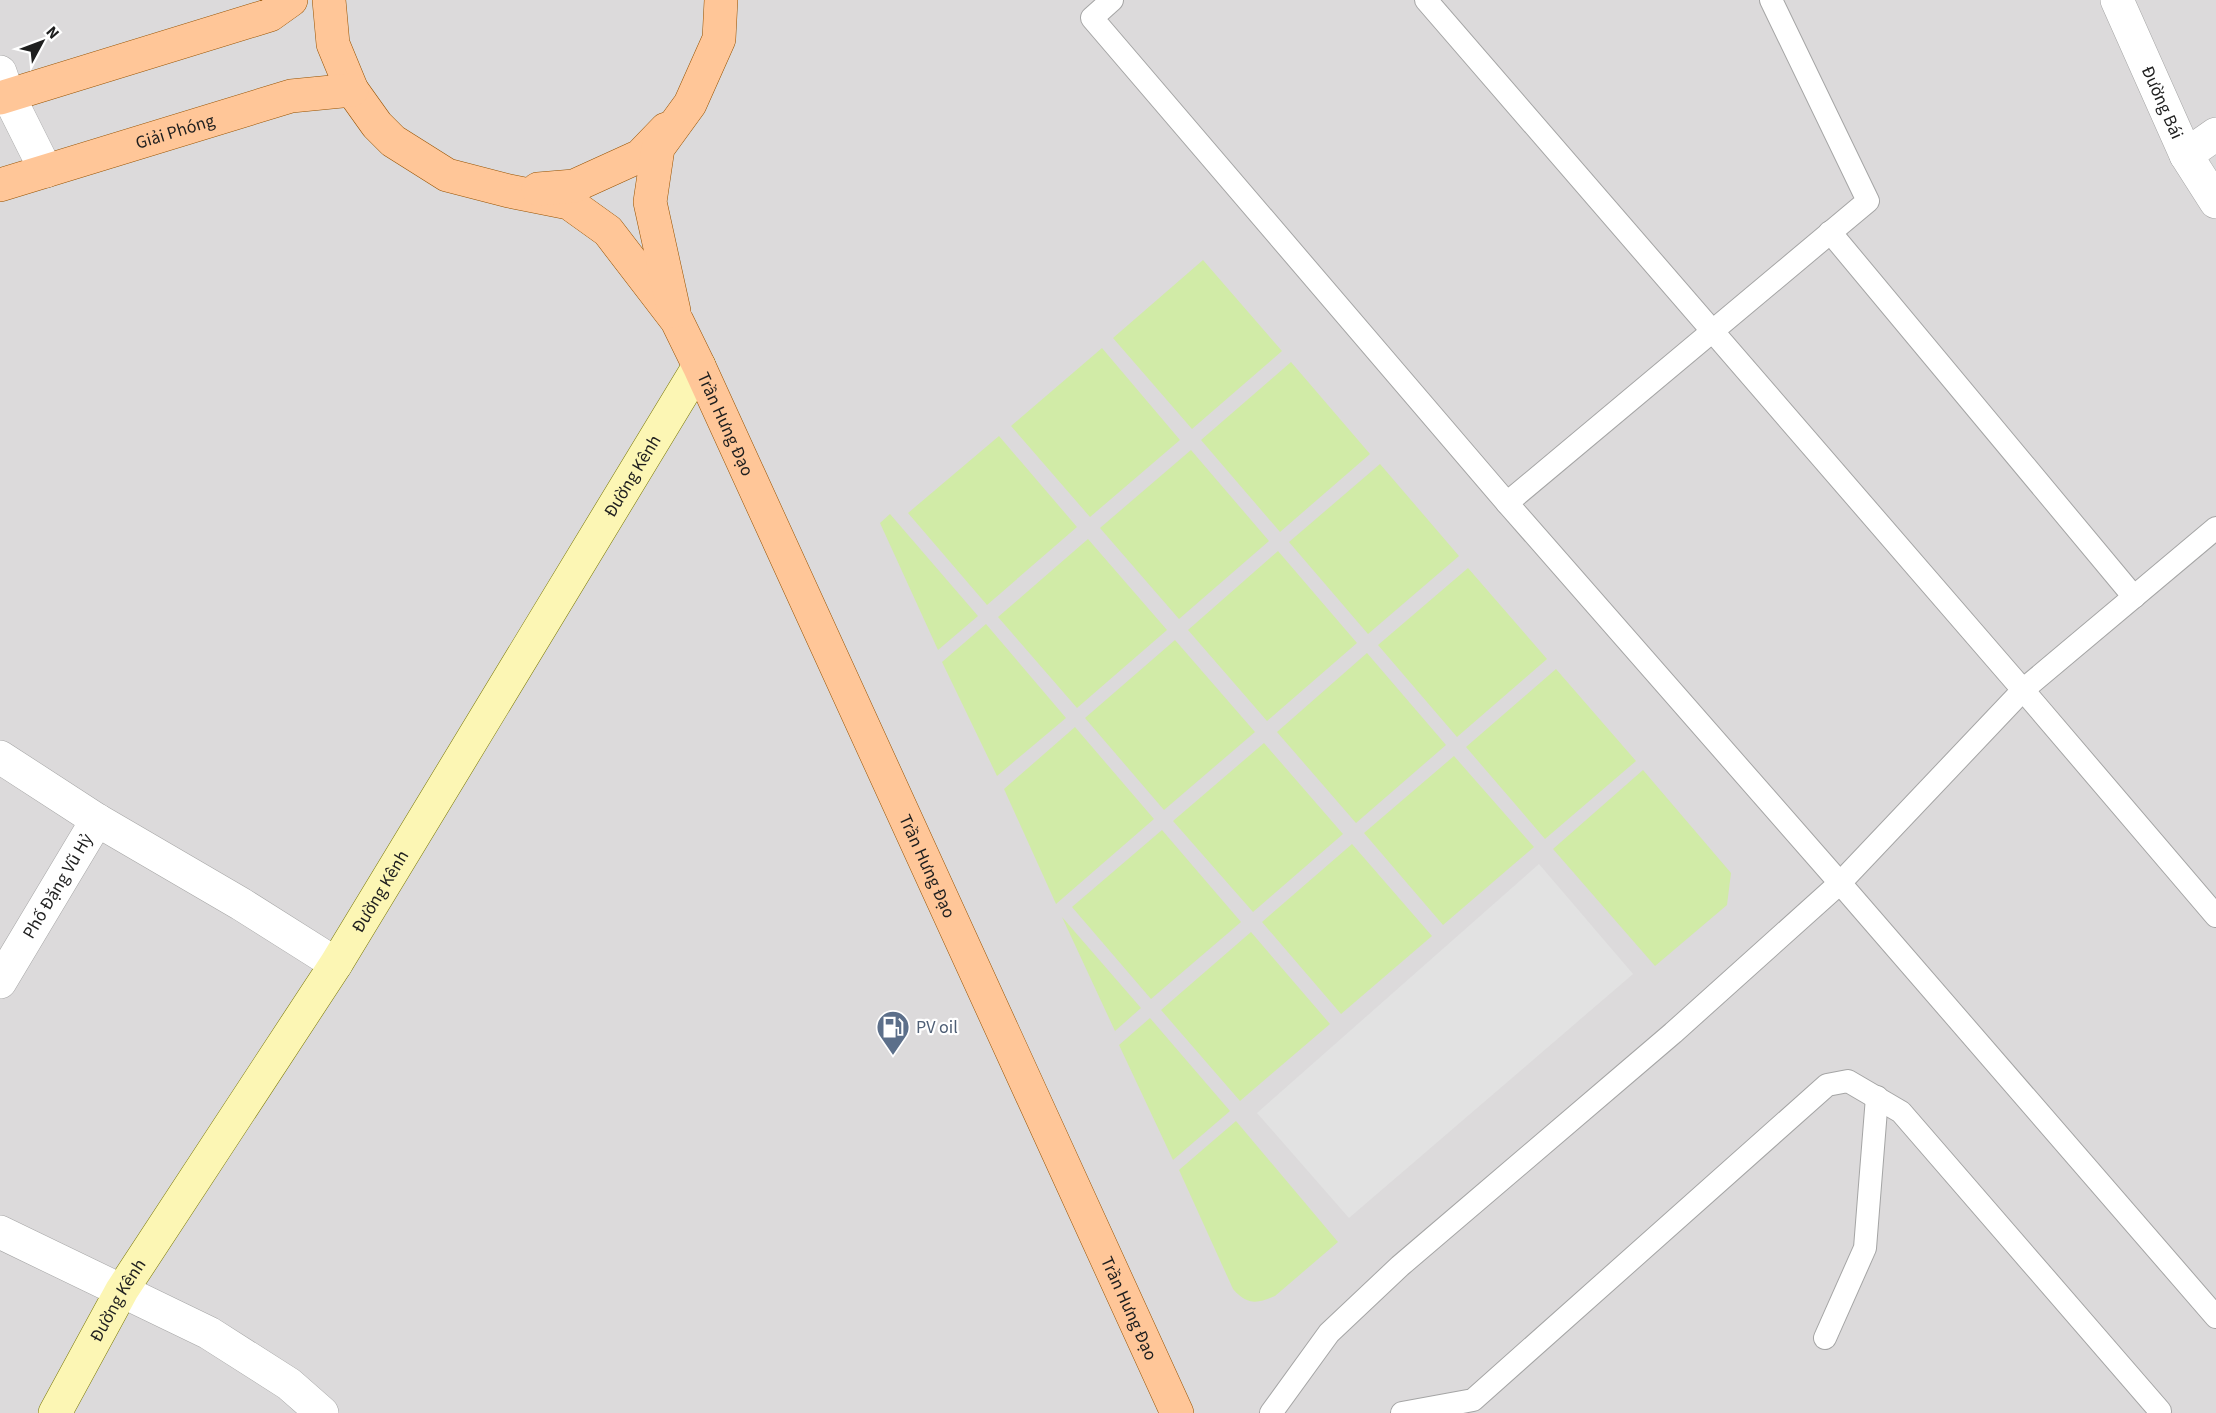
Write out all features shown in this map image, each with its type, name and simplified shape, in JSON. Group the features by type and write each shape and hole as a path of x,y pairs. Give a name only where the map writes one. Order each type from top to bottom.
{"main road":[{"path":"3,88 270,15 291,0"},
{"path":"329,0 333,44 352,90 377,125 402,147 447,175 569,203 608,231 677,321"},
{"path":"677,321 650,202 658,148 690,105 718,39 721,0"},
{"name":"Giải Phóng","path":"0,185 291,96 352,90"},
{"path":"509,191 574,186 639,156 690,105"},
{"name":"Trần Hưng Đạo","path":"677,321 1177,1413"}],"street":[{"name":"Đường Bái","path":"2117,0 2186,155 2216,202"},
{"path":"3,88 46,171"},
{"path":"2186,155 2216,134"},
{"name":"Đường Kênh","path":"55,1413 122,1290 336,964 699,366"},
{"path":"0,757 97,820 241,904 336,964"},
{"name":"Phố Đặng Vũ Hỷ","path":"0,982 97,820"},
{"path":"0,1232 209,1333 289,1384 322,1413"}],"lane":[{"path":"1112,0 1092,18 1507,503 2216,1317"},
{"path":"1426,0 2024,690 2216,916"},
{"path":"1507,503 1868,201 1771,0"},
{"path":"1830,232 2134,597"},
{"path":"1271,1413 1329,1333 1400,1266 1668,1037 1840,883 2024,690 2216,528"},
{"path":"1402,1413 1479,1407 1827,1085 1848,1081 1901,1112 2160,1411"},
{"path":"1825,1338 1865,1248 1876,1098"}],"shaded area":[{"path":"0,0 2216,0 2216,1413 0,1413"},
{"path":"1539,864 1633,974 1349,1218 1257,1113"}],"green space":[{"path":"1203,260 1282,351 1192,429 1113,338"},
{"path":"1102,348 1180,440 1090,517 1011,426"},
{"path":"1291,362 1370,454 1280,532 1201,440"},
{"path":"999,436 1077,527 987,605 908,513"},
{"path":"1191,450 1269,541 1179,619 1100,528"},
{"path":"1380,464 1459,556 1368,634 1289,542"},
{"path":"890,514 978,616 938,650 880,523"},
{"path":"1088,539 1167,630 1077,708 998,617"},
{"path":"1278,551 1357,643 1267,721 1188,630"},
{"path":"1468,568 1547,659 1457,737 1378,645"},
{"path":"986,624 1066,718 997,776 942,662"},
{"path":"1175,640 1255,732 1164,810 1085,718"},
{"path":"1367,653 1446,745 1356,823 1277,732"},
{"path":"1556,669 1636,761 1545,839 1466,747"},
{"path":"1075,727 1154,819 1056,904 1004,789"},
{"path":"1264,743 1343,834 1253,912 1173,821"},
{"path":"1454,756 1534,847 1443,925 1364,833"},
{"path":"1643,770 1731,873 1727,905 1655,966 1553,849"},
{"path":"1162,830 1241,922 1151,999 1072,907"},
{"path":"1352,844 1432,936 1341,1014 1262,922"},
{"path":"1062,917 1141,1008 1115,1031"},
{"path":"1251,932 1330,1024 1240,1101 1161,1010"},
{"path":"1150,1018 1230,1111 1173,1160 1119,1045"},
{"path":"1236,1121 1338,1242 1275,1296 1257,1302 1243,1298 1233,1289 1179,1170"}],"place":[{"name":"PV oil","path":"893,1056"}]}
